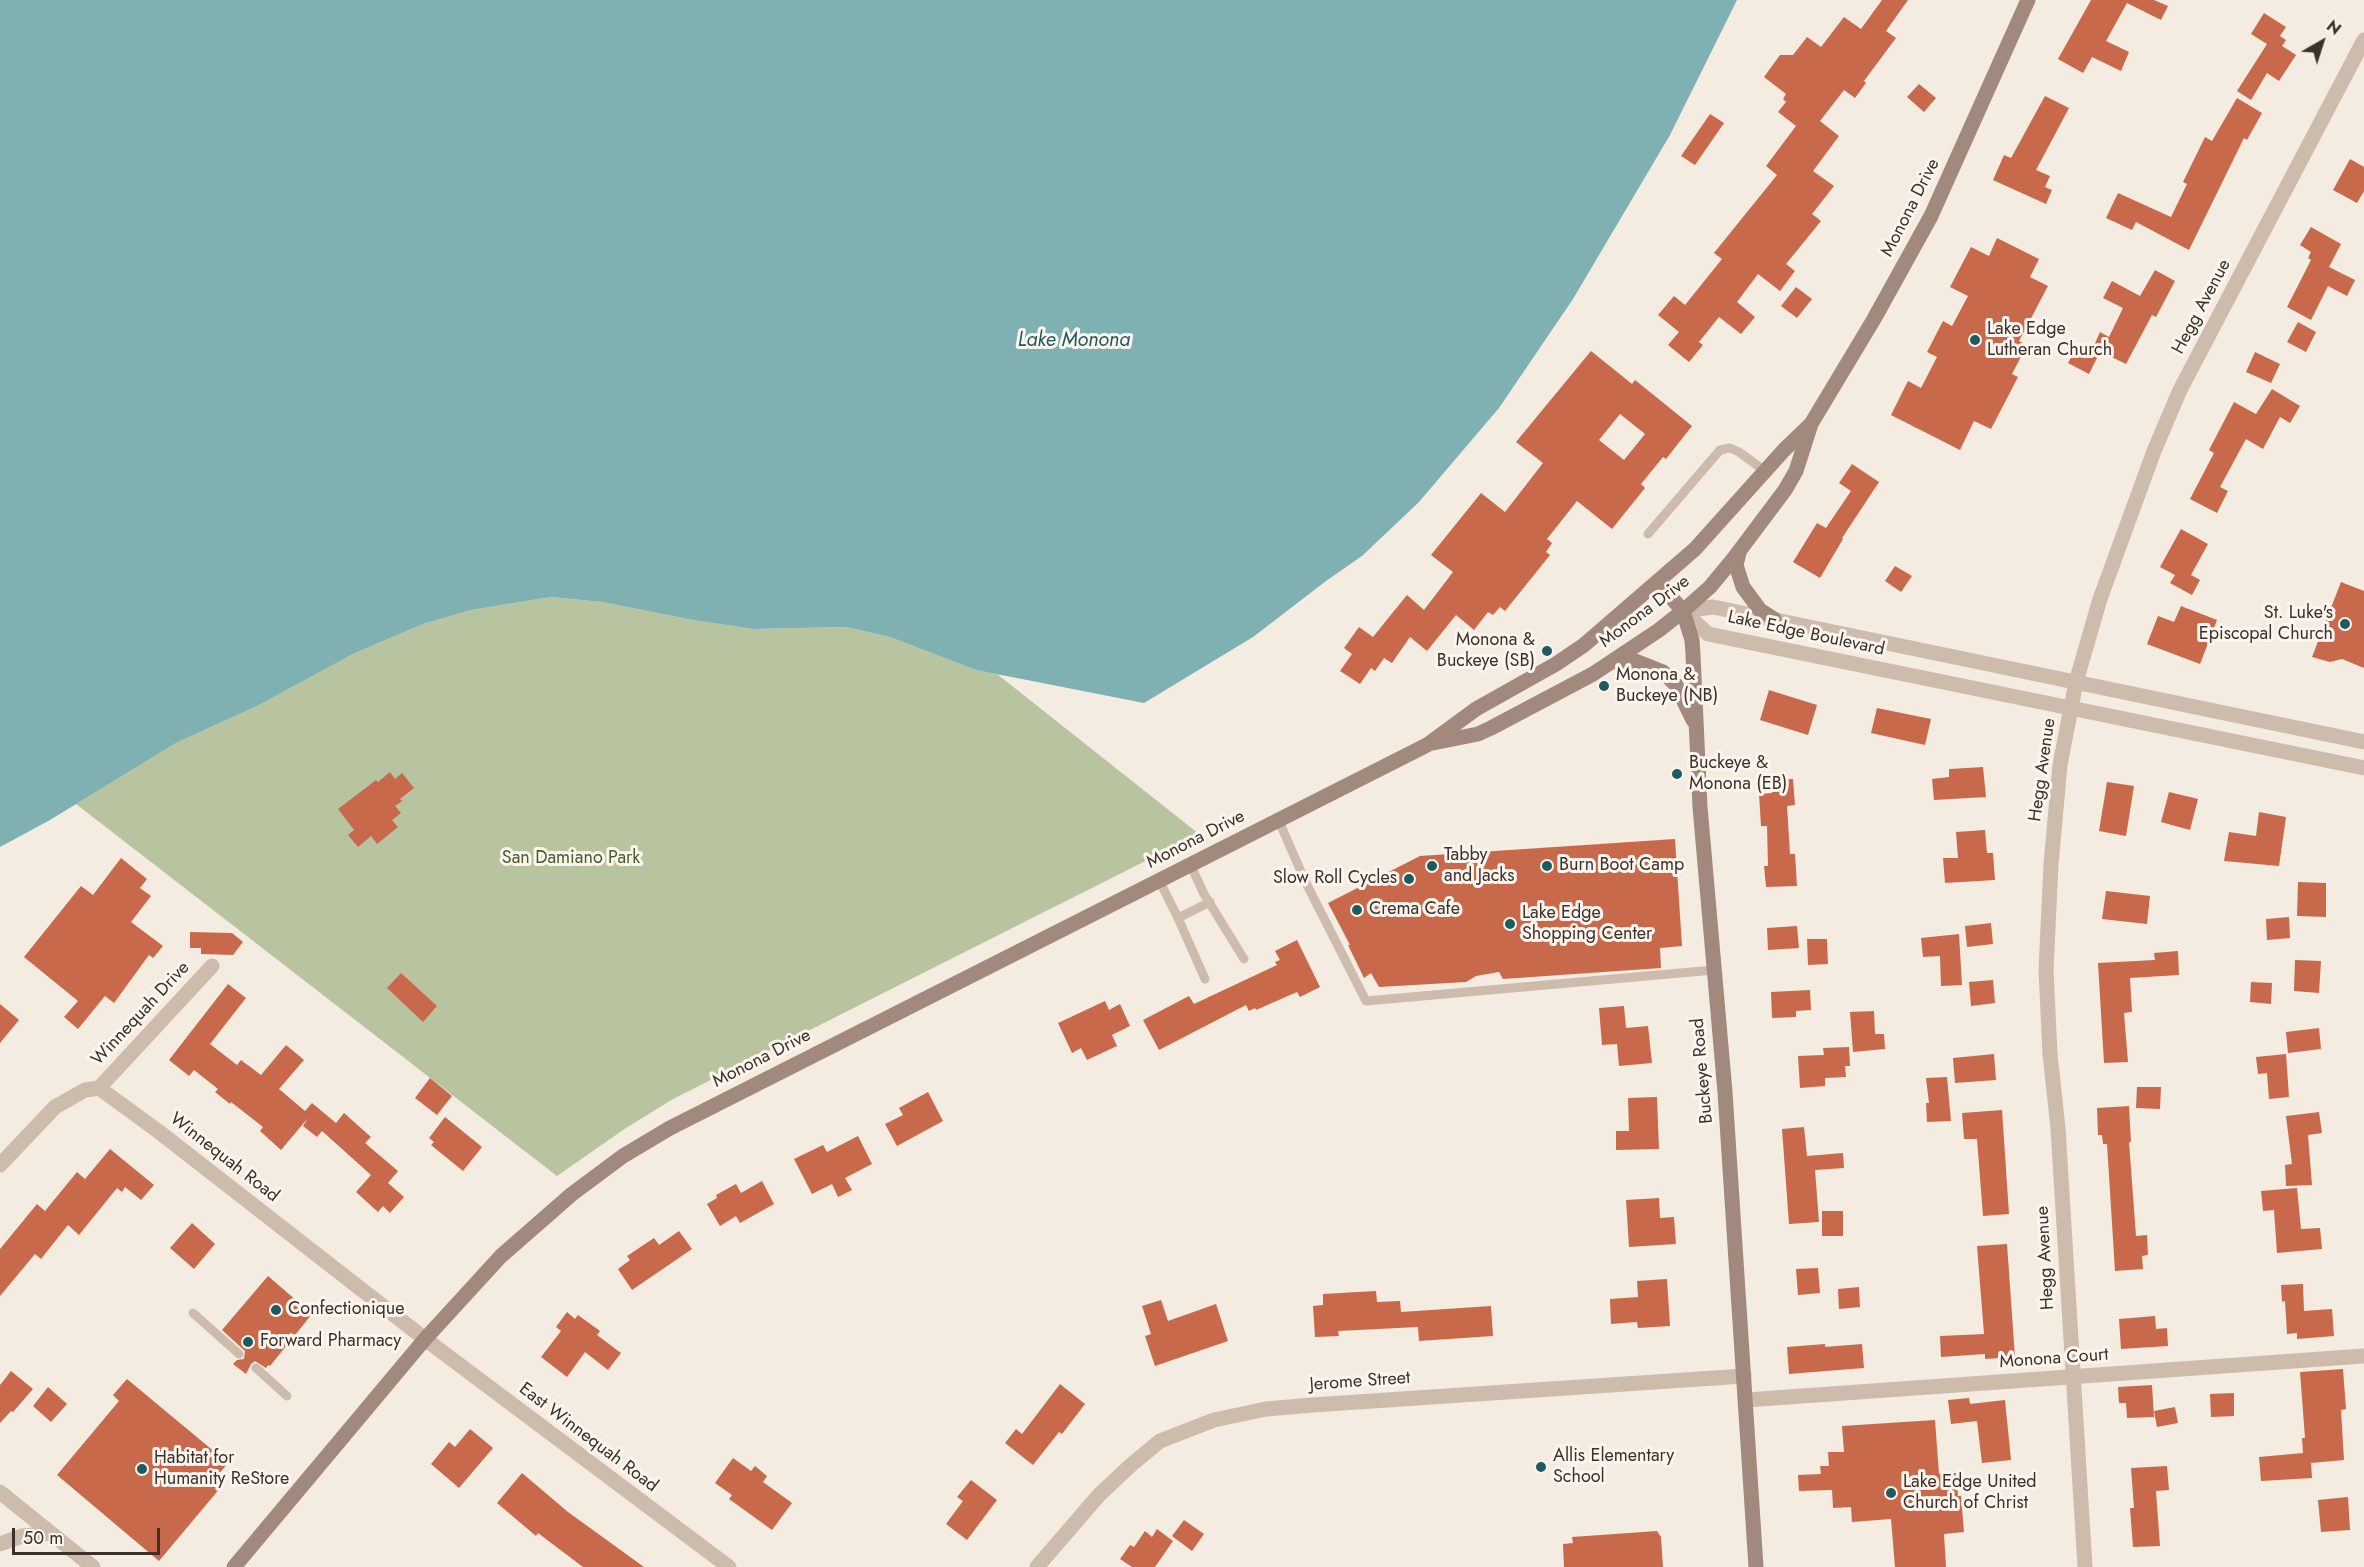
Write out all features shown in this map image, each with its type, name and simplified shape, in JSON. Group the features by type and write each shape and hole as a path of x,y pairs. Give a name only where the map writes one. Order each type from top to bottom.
{"street":[{"name":"Monona Drive","path":"234,1567 424,1340 501,1256 531,1228 623,1156 670,1128 1427,745 1476,709 1556,664 1584,645 1658,582 1706,538 1810,424 1874,320 1932,216 2028,0"},
{"name":"Hegg Avenue","path":"2085,1567 2046,970 2051,864 2060,765 2076,682 2100,599 2154,451 2180,390 2364,40"},
{"name":"Monona Drive","path":"1427,745 1470,736 1491,728 1569,688 1659,630 1683,611 1710,586 1785,490 1796,471 1810,424"},
{"path":"1740,550 1736,565 1740,581 1755,604 1774,619"},
{"name":"Buckeye Road","path":"1658,582 1683,611 1693,648 1700,807 1725,1092 1756,1567"},
{"name":"Lake Edge Boulevard","path":"1683,611 1713,607 2364,742"},
{"name":"Lake Edge Boulevard","path":"1683,611 1708,634 2364,768"},
{"path":"1611,662 1635,661 1663,672 1673,680 1685,700 1698,731"},
{"name":"Winnequah Drive","path":"99,1088 212,966"},
{"path":"0,1165 55,1107 85,1090 99,1088"},
{"name":"Winnequah Road","path":"99,1088 167,1138 424,1340"},
{"name":"East Winnequah Road","path":"424,1340 729,1567"},
{"name":"Monona Court","path":"1746,1400 2364,1356"},
{"name":"Jerome Street","path":"1037,1567 1100,1495 1131,1465 1160,1441 1214,1420 1266,1409 1312,1405 1744,1376"},
{"path":"0,1492 93,1567"},
{"path":"0,1544 22,1536 51,1533"}],"lane":[{"path":"1648,534 1720,450 1730,448 1739,452 1765,471"},
{"path":"1278,819 1306,882 1366,1000 1714,970"},
{"path":"1190,864 1244,959"},
{"path":"1159,880 1205,980"},
{"path":"1178,918 1210,902"},
{"path":"193,1313 239,1354"},
{"path":"256,1368 287,1396"}],"green space":[{"name":"San Damiano Park","path":"551,597 602,602 753,629 846,627 890,637 976,670 997,674 1199,834 673,1099 626,1128 557,1176 76,804 176,743 257,706 355,653 423,624 471,610"}],"water":[{"name":"Lake Monona","path":"0,0 1737,0 1670,135 1573,299 1499,408 1419,502 1362,556 1253,637 1144,703 976,670 890,637 846,627 753,629 602,602 551,597 471,610 423,624 355,653 257,706 176,743 50,820 0,847"}],"building":[{"path":"1882,0 1908,0 1886,31 1896,38 1864,81 1866,83 1855,98 1844,90 1820,121 1839,136 1813,171 1834,186 1812,214 1821,221 1786,264 1795,271 1780,291 1758,274 1737,302 1755,317 1741,334 1719,317 1699,342 1703,345 1689,362 1668,345 1679,332 1658,315 1674,296 1685,305 1722,259 1714,253 1777,175 1766,166 1796,126 1778,112 1786,102 1783,99 1786,94 1764,77 1780,55 1793,55 1807,37 1821,47 1844,17 1861,29"},
{"path":"2091,0 2154,0 2168,6 2161,20 2127,3 2106,41 2129,52 2121,71 2092,57 2083,73 2058,59"},
{"path":"2264,13 2286,27 2280,36 2286,40 2282,46 2296,55 2279,81 2267,73 2251,100 2237,91 2267,44 2251,34"},
{"path":"1919,84 1936,98 1924,112 1907,97"},
{"path":"2045,96 2069,108 2036,170 2050,176 2045,187 2052,190 2046,204 1993,180 2004,155 2011,158"},
{"path":"2237,98 2262,113 2247,140 2244,138 2189,250 2136,222 2132,230 2106,218 2118,193 2171,217 2187,184 2183,182 2205,137 2212,141"},
{"path":"1710,114 1724,123 1695,165 1681,156"},
{"path":"2350,159 2364,167 2364,191 2357,203 2333,190"},
{"path":"2311,227 2341,244 2329,267 2355,280 2347,296 2328,286 2311,320 2287,307 2311,260 2308,258 2311,252 2300,245"},
{"name":"Lake Edge Lutheran Church","path":"1997,238 2039,259 2030,277 2048,286 2019,341 2027,345 2012,374 2018,377 1991,429 1974,421 1960,450 1891,415 1908,381 1921,388 1937,357 1927,352 1943,321 1952,326 1968,296 1950,287 1971,247 1989,256"},
{"path":"2155,270 2175,281 2156,317 2152,315 2126,364 2093,348 2100,332 2109,337 2123,308 2103,298 2112,281 2140,296"},
{"path":"1796,287 1812,299 1797,318 1781,306"},
{"path":"2298,322 2316,332 2306,352 2287,342"},
{"path":"2077,346 2098,356 2089,374 2068,363"},
{"path":"1591,351 1632,384 1635,380 1692,426 1666,459 1663,457 1641,484 1645,488 1612,529 1577,501 1547,539 1552,543 1546,552 1550,555 1505,611 1500,607 1493,615 1488,612 1474,630 1456,615 1427,651 1410,637 1392,663 1384,658 1375,671 1371,668 1360,684 1340,671 1352,654 1344,648 1359,627 1373,637 1407,595 1424,610 1453,572 1431,555 1481,493 1505,512 1543,463 1516,442","holes":["1620,414 1645,434 1624,460 1599,440"]},
{"path":"2255,352 2280,364 2271,383 2246,372"},
{"path":"2272,389 2300,406 2290,423 2280,417 2263,449 2246,439 2220,487 2228,491 2217,513 2190,499 2214,453 2209,450 2234,402 2256,414"},
{"path":"1852,464 1879,482 1842,538 1820,578 1793,562 1817,523 1826,528 1851,491 1839,483"},
{"path":"2181,529 2208,544 2191,575 2200,580 2192,595 2170,583 2175,575 2160,567"},
{"path":"1895,566 1912,576 1901,592 1885,581"},
{"name":"St. Luke's Episcopal Church","path":"2341,582 2364,591 2364,668 2342,659 2330,662 2312,657"},
{"path":"2181,606 2217,620 2200,664 2147,644 2158,616 2174,622"},
{"path":"1769,690 1817,705 1808,735 1760,720"},
{"path":"1877,708 1931,719 1925,745 1871,733"},
{"path":"1983,767 1986,797 1934,800 1932,779 1949,777 1949,769"},
{"path":"390,772 395,779 402,773 414,788 395,806 401,813 392,820 398,827 377,844 371,836 358,847 348,835 354,830 338,809"},
{"path":"1793,779 1795,805 1787,806 1790,854 1795,854 1797,886 1766,887 1764,866 1768,866 1767,826 1761,826 1759,794 1772,793 1772,780"},
{"path":"2107,782 2134,786 2126,836 2099,831"},
{"path":"2169,792 2198,799 2190,830 2161,822"},
{"path":"2259,812 2286,817 2279,866 2224,861 2229,832 2256,836"},
{"path":"1985,830 1987,853 1993,853 1995,880 1945,883 1943,858 1958,858 1956,832"},
{"name":"Lake Edge Shopping Center","path":"1675,839 1682,946 1660,948 1661,968 1503,979 1499,972 1476,976 1466,982 1379,987 1371,973 1364,978 1328,903 1420,856"},
{"path":"121,858 147,879 140,888 151,896 131,922 163,946 153,958 149,955 114,1003 105,996 78,1029 64,1017 78,1001 24,957 81,886 93,895"},
{"path":"2298,882 2326,883 2326,917 2297,916"},
{"path":"2106,891 2150,896 2147,924 2102,919"},
{"path":"2289,917 2290,938 2267,940 2266,919"},
{"path":"1991,923 1993,944 1967,947 1965,926"},
{"path":"1797,926 1799,948 1768,950 1767,928"},
{"path":"190,932 232,933 243,942 233,955 201,954 201,948 190,948"},
{"path":"1959,934 1962,985 1941,986 1940,956 1923,957 1921,938"},
{"path":"1807,939 1827,939 1828,964 1808,965"},
{"path":"1297,940 1320,987 1300,997 1297,992 1256,1010 1255,1008 1249,1011 1246,1005 1159,1050 1143,1020 1189,996 1194,1004 1277,965 1275,962 1280,960 1275,951"},
{"path":"2178,951 2179,975 2130,978 2132,1012 2124,1013 2128,1062 2104,1063 2098,963 2155,960 2154,953"},
{"path":"2295,960 2321,961 2319,993 2294,991"},
{"path":"401,973 437,1006 423,1022 387,988"},
{"path":"1993,980 1995,1003 1971,1006 1969,982"},
{"path":"2251,982 2272,983 2271,1004 2250,1002"},
{"path":"228,984 246,998 210,1044 237,1065 241,1060 261,1075 286,1045 304,1060 279,1089 305,1111 312,1103 336,1123 344,1113 371,1137 365,1143 398,1171 388,1183 404,1197 390,1213 383,1206 378,1212 356,1192 371,1175 322,1131 317,1137 303,1126 308,1118 281,1150 260,1131 263,1127 215,1092 218,1089 194,1070 189,1076 169,1060"},
{"path":"1810,990 1811,1010 1796,1011 1796,1017 1772,1018 1771,992"},
{"path":"1105,1001 1109,1010 1120,1004 1130,1026 1112,1035 1117,1046 1087,1060 1081,1048 1072,1053 1058,1023"},
{"path":"0,1004 19,1020 0,1043"},
{"path":"1624,1006 1626,1028 1648,1026 1652,1063 1619,1066 1617,1044 1602,1045 1599,1008"},
{"path":"1874,1011 1875,1034 1884,1034 1885,1049 1853,1052 1850,1012"},
{"path":"2319,1028 2321,1049 2288,1053 2286,1032"},
{"path":"1849,1047 1850,1066 1845,1066 1846,1077 1825,1078 1825,1086 1800,1088 1798,1056 1824,1055 1823,1048"},
{"path":"1994,1054 1996,1080 1955,1083 1953,1058"},
{"path":"2286,1054 2289,1097 2269,1099 2267,1073 2258,1074 2256,1057"},
{"path":"1947,1077 1951,1121 1927,1122 1926,1103 1929,1103 1926,1078"},
{"path":"430,1078 452,1096 437,1115 415,1098"},
{"path":"2137,1087 2161,1087 2160,1109 2136,1108"},
{"path":"928,1092 943,1121 897,1146 885,1124 903,1115 899,1108"},
{"path":"1657,1097 1659,1149 1616,1150 1616,1131 1629,1131 1628,1098"},
{"path":"2129,1106 2131,1142 2129,1142 2136,1236 2147,1235 2148,1255 2142,1256 2143,1269 2115,1271 2107,1144 2103,1144 2102,1135 2098,1135 2097,1108"},
{"path":"2002,1110 2009,1214 1983,1216 1977,1139 1964,1139 1962,1113"},
{"path":"2319,1112 2322,1133 2308,1135 2312,1185 2286,1186 2285,1165 2292,1164 2286,1116"},
{"path":"445,1117 482,1147 463,1171 431,1145 434,1142 429,1138"},
{"path":"1804,1127 1807,1156 1843,1153 1844,1168 1815,1170 1819,1222 1789,1224 1782,1129"},
{"path":"858,1136 872,1164 845,1178 852,1190 838,1197 832,1184 812,1194 794,1159 823,1145 827,1152"},
{"path":"110,1149 154,1185 141,1200 125,1187 122,1192 117,1188 79,1235 68,1225 41,1259 35,1254 0,1296 0,1249 37,1204 45,1211 77,1172 85,1179"},
{"path":"762,1181 774,1204 740,1223 736,1216 720,1226 707,1204 717,1198 716,1195 736,1184 741,1193"},
{"path":"2297,1188 2301,1229 2320,1228 2322,1249 2277,1253 2274,1210 2263,1211 2261,1191"},
{"path":"1659,1198 1660,1218 1674,1217 1676,1244 1629,1247 1626,1200"},
{"path":"1822,1211 1843,1211 1843,1236 1822,1236"},
{"path":"192,1223 215,1244 194,1269 170,1248"},
{"path":"679,1231 692,1249 632,1290 618,1269 630,1260 627,1256 654,1238 659,1245"},
{"path":"2007,1244 2015,1357 1985,1359 1985,1354 1941,1357 1940,1336 1984,1334 1977,1246"},
{"path":"1818,1268 1820,1293 1798,1295 1796,1269"},
{"path":"268,1276 312,1314 270,1366 266,1368 255,1361 246,1374 233,1364 237,1360 244,1359 245,1351 222,1330"},
{"path":"1667,1279 1670,1326 1638,1328 1637,1322 1611,1324 1610,1299 1638,1297 1637,1281"},
{"path":"2303,1284 2304,1311 2332,1309 2334,1336 2297,1339 2297,1333 2287,1334 2285,1301 2282,1302 2281,1285"},
{"path":"1859,1287 1860,1307 1839,1309 1838,1289"},
{"path":"1376,1291 1377,1302 1400,1301 1401,1312 1491,1306 1493,1336 1419,1341 1418,1327 1338,1331 1339,1336 1315,1337 1313,1306 1323,1305 1323,1294"},
{"path":"1161,1300 1168,1321 1216,1304 1228,1341 1155,1366 1145,1336 1151,1334 1142,1306"},
{"path":"567,1312 575,1319 578,1315 600,1331 597,1335 621,1353 608,1370 585,1352 567,1377 541,1357 561,1331 556,1327"},
{"path":"2155,1316 2156,1329 2167,1328 2168,1346 2121,1349 2119,1319"},
{"path":"1825,1344 1825,1347 1862,1344 1864,1368 1789,1374 1787,1347"},
{"path":"2343,1369 2346,1409 2341,1410 2344,1460 2311,1463 2312,1478 2261,1481 2259,1457 2303,1453 2302,1438 2305,1438 2300,1372"},
{"path":"11,1371 33,1389 0,1423 0,1385"},
{"name":"Habitat for Humanity ReStore","path":"127,1379 228,1463 214,1480 221,1487 159,1561 57,1475 119,1401 113,1395"},
{"path":"1060,1384 1085,1404 1062,1434 1059,1432 1033,1465 1005,1443 1016,1429 1022,1434"},
{"path":"2152,1385 2154,1417 2127,1418 2126,1403 2119,1403 2118,1387"},
{"path":"48,1387 67,1404 51,1422 33,1406"},
{"path":"2234,1393 2234,1416 2211,1417 2210,1394"},
{"path":"1969,1398 1970,1404 2005,1400 2011,1460 1982,1463 1977,1421 1951,1424 1948,1400"},
{"path":"2175,1407 2178,1423 2157,1427 2154,1411"},
{"name":"Lake Edge United Church of Christ","path":"1935,1420 1939,1474 1956,1473 1958,1496 1961,1496 1964,1532 1944,1534 1946,1567 1895,1567 1891,1519 1852,1522 1851,1507 1833,1508 1832,1490 1799,1491 1798,1475 1821,1474 1820,1466 1829,1466 1828,1452 1844,1452 1842,1426"},
{"path":"470,1429 493,1448 459,1488 431,1464 449,1442 455,1447"},
{"path":"733,1458 751,1471 755,1466 767,1476 763,1482 792,1503 772,1530 729,1499 732,1495 715,1483"},
{"path":"2167,1466 2169,1490 2156,1491 2160,1546 2133,1547 2130,1508 2134,1508 2131,1468"},
{"path":"522,1473 568,1512 644,1567 583,1567 538,1533 536,1536 497,1503"},
{"path":"971,1480 997,1500 967,1540 946,1524 963,1501 957,1497"},
{"path":"2348,1497 2350,1530 2321,1532 2318,1500"},
{"path":"1184,1520 1204,1534 1192,1551 1172,1536"},
{"path":"1157,1529 1173,1541 1155,1567 1132,1567 1120,1559 1130,1545 1134,1547 1145,1531 1152,1537"},
{"path":"1657,1531 1661,1537 1663,1567 1564,1567 1563,1544 1573,1543 1572,1537"}],"place":[{"name":"Lake Edge Lutheran Church","path":"1975,340"},
{"name":"St. Luke's Episcopal Church","path":"2345,624"},
{"name":"Monona & Buckeye (SB)","path":"1547,651"},
{"name":"Monona & Buckeye (NB)","path":"1604,686"},
{"name":"Buckeye & Monona (EB)","path":"1677,774"},
{"name":"Tabby and Jacks","path":"1432,866"},
{"name":"Burn Boot Camp","path":"1547,866"},
{"name":"Slow Roll Cycles","path":"1409,879"},
{"name":"Crema Cafe","path":"1357,910"},
{"name":"Lake Edge Shopping Center","path":"1510,924"},
{"name":"Confectionique","path":"276,1310"},
{"name":"Forward Pharmacy","path":"248,1342"},
{"name":"Allis Elementary School","path":"1541,1467"},
{"name":"Habitat for Humanity ReStore","path":"142,1469"},
{"name":"Lake Edge United Church of Christ","path":"1891,1493"}]}
